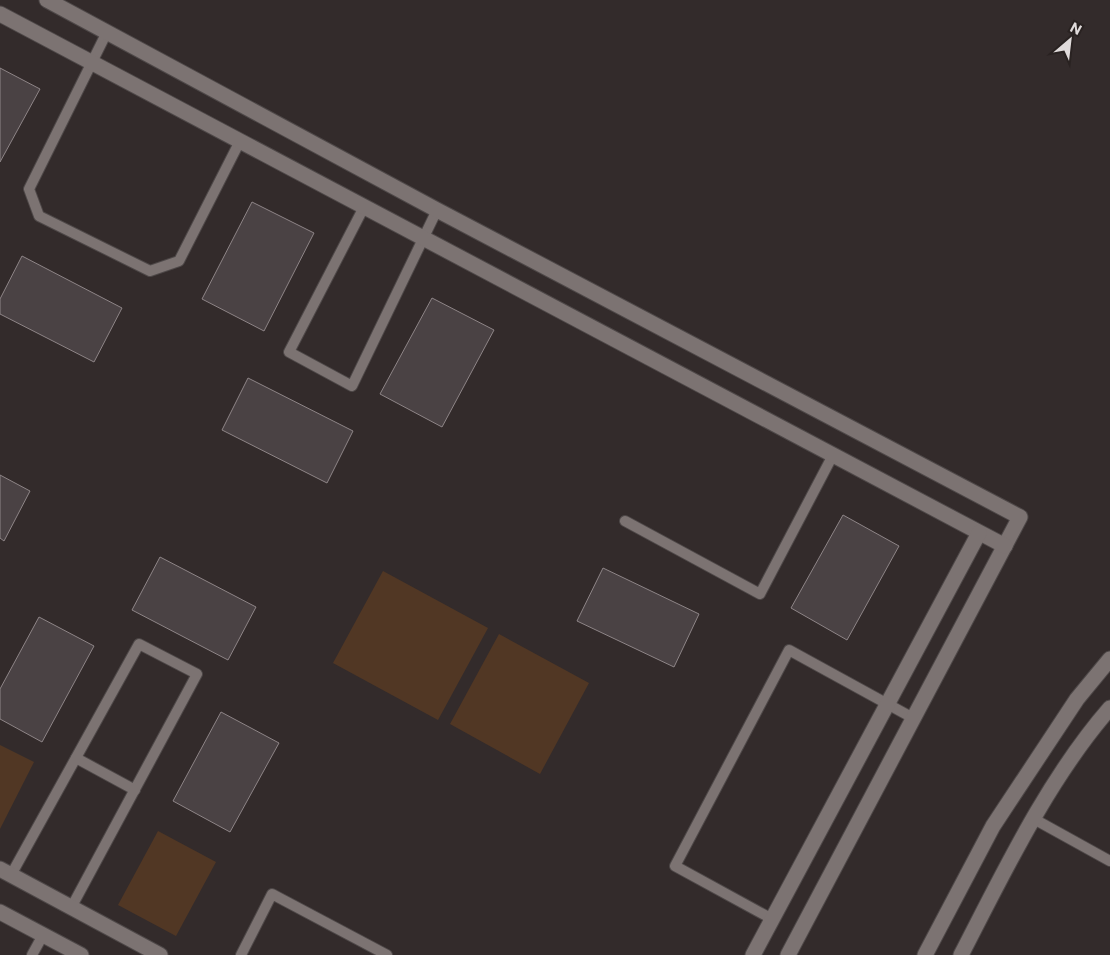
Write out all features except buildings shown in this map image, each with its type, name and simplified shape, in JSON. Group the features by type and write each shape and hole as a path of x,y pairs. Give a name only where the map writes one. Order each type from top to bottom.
{"street":[{"path":"47,0 437,210 1020,517 788,955"},
{"path":"0,14 1005,546"},
{"path":"753,955 979,533"},
{"path":"925,955 993,826 1077,699 1110,659"},
{"path":"961,955 1019,843 1073,757 1110,708"},
{"path":"6,872 160,955"},
{"path":"0,912 81,955"}],"lane":[{"path":"107,32 29,188 39,216 150,271 179,261 240,141"},
{"path":"364,207 288,352 352,386 437,210"},
{"path":"625,521 760,594 833,455"},
{"path":"6,872 76,758 139,644 197,674 71,908"},
{"path":"772,919 675,866 788,650 913,718"},
{"path":"76,758 135,790"},
{"path":"1034,819 1110,861"},
{"path":"241,955 272,894 387,955"},
{"path":"32,955 43,935"}],"shaded area":[{"path":"383,571 488,628 438,720 333,663"},
{"path":"499,634 589,683 540,774 450,724"},
{"path":"0,745 34,762 0,829"},
{"path":"158,831 216,862 176,936 118,905"}]}
